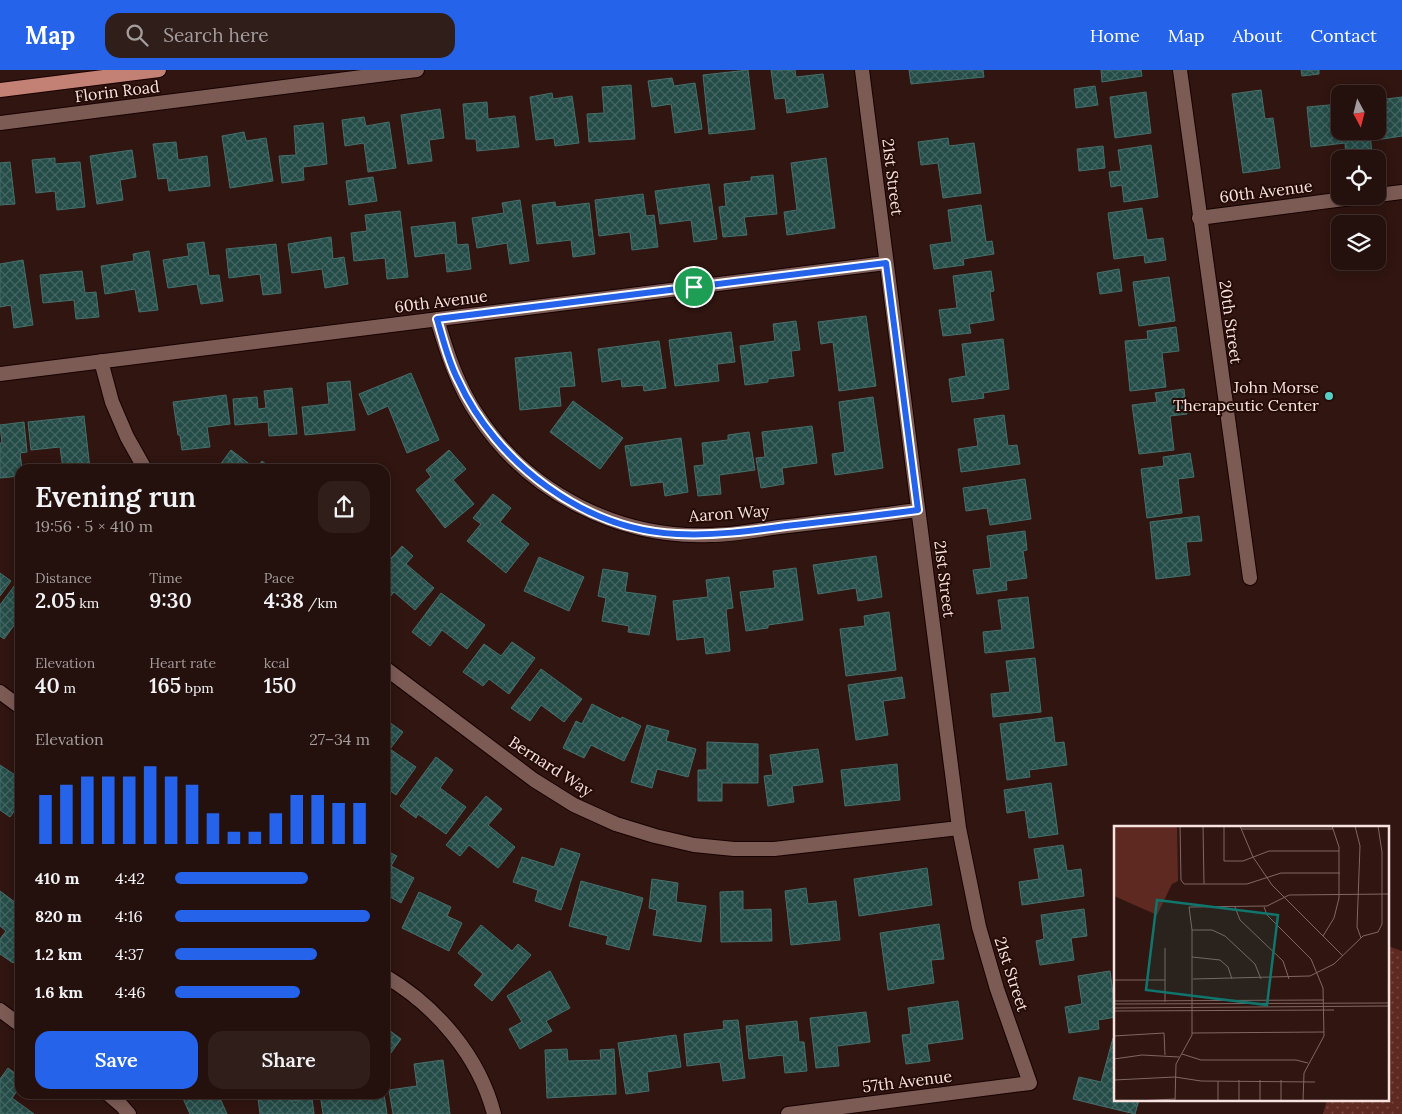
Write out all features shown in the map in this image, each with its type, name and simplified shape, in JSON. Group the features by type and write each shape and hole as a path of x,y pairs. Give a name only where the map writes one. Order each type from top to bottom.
{"main road":[{"name":"Florin Road","path":"0,90 159,70"}],"street":[{"name":"Florin Road","path":"0,123 416,70"},
{"name":"21st Street","path":"862,70 959,828 979,927 997,989 1030,1083"},
{"name":"20th Street","path":"1180,70 1250,578"},
{"path":"1386,194 1402,192"},
{"name":"60th Avenue","path":"1199,218 1331,201"},
{"name":"60th Avenue","path":"0,374 886,263"},
{"name":"Aaron Way","path":"437,319 446,350 458,380 478,416 504,450 534,478 565,499 602,517 642,529 674,534 712,535 918,510"},
{"path":"101,361 112,402 123,428 143,464"},
{"name":"Bernard Way","path":"390,672 534,780 574,805 616,824 655,836 694,845 774,849 959,828"},
{"path":"0,692 15,704"},
{"path":"390,980 425,1004 450,1031 483,1083 494,1114"},
{"path":"0,1010 15,1021"},
{"name":"57th Avenue","path":"788,1114 1030,1083"},
{"path":"114,1099 129,1114"}],"shaded area":[{"path":"1390,947 1402,951 1402,1114 1323,1114 1326,1102 1390,1102"}],"building":[{"path":"748,70 755,129 709,134 703,75"},
{"path":"771,70 795,70 796,77 823,74 828,107 787,113 785,98 775,99"},
{"path":"909,70 983,70 984,77 911,84"},
{"path":"1101,70 1141,70 1142,76 1102,82"},
{"path":"1301,70 1319,70 1319,74 1302,76"},
{"path":"672,78 674,86 695,83 702,129 675,133 671,104 652,107 648,81"},
{"path":"631,85 635,139 589,142 587,114 604,113 602,87"},
{"path":"1095,86 1098,105 1076,108 1074,89"},
{"path":"1261,90 1265,119 1273,118 1280,168 1243,173 1232,94"},
{"path":"1146,92 1151,133 1115,138 1110,97"},
{"path":"552,93 553,99 572,96 579,143 555,146 554,138 536,140 530,97"},
{"path":"1402,97 1402,136 1386,138 1386,99"},
{"path":"487,102 488,119 515,116 519,147 477,151 476,139 466,139 463,104"},
{"path":"1331,105 1331,140 1371,140 1371,150 1345,150 1345,143 1311,147 1307,107"},
{"path":"440,109 444,138 429,140 432,161 408,164 401,115"},
{"path":"364,117 366,126 389,122 396,168 368,172 364,143 345,146 342,120"},
{"path":"323,123 327,164 303,167 304,180 282,183 279,156 296,155 294,126"},
{"path":"244,132 246,141 266,138 273,181 230,188 222,136"},
{"path":"948,138 949,146 974,143 981,193 943,198 938,163 921,165 918,142"},
{"path":"176,142 178,160 207,156 210,186 169,191 167,178 158,179 153,144"},
{"path":"1151,145 1158,197 1124,202 1122,185 1111,187 1109,172 1121,171 1118,150"},
{"path":"1103,146 1105,168 1079,171 1077,149"},
{"path":"132,150 136,177 120,180 123,200 97,204 90,156"},
{"path":"55,158 55,164 80,162 85,207 57,210 55,191 36,193 32,160"},
{"path":"826,158 835,228 787,235 784,212 797,210 791,163"},
{"path":"10,162 15,204 0,205 0,163"},
{"path":"773,175 777,214 744,217 747,235 723,237 719,207 726,206 724,184 751,181 751,177"},
{"path":"373,177 377,201 349,205 346,181"},
{"path":"709,184 717,239 694,242 691,220 660,224 655,191"},
{"path":"643,194 646,216 654,215 658,247 632,250 630,232 599,236 595,200"},
{"path":"520,200 529,261 510,264 507,243 477,248 472,218 504,213 502,203"},
{"path":"555,202 556,207 589,203 595,254 573,257 571,240 537,244 532,205"},
{"path":"981,205 986,242 992,241 994,254 963,259 964,265 934,269 930,245 952,242 948,210"},
{"path":"1142,208 1147,240 1163,238 1166,260 1145,263 1144,255 1114,259 1108,213"},
{"path":"400,211 408,277 387,279 385,258 354,261 351,233 367,231 365,215"},
{"path":"455,222 457,245 468,244 471,269 447,272 445,253 415,257 411,227"},
{"path":"331,237 333,259 344,257 348,284 325,288 322,269 292,273 288,244"},
{"path":"204,242 209,276 219,275 223,301 201,304 197,284 168,288 163,260 189,256 187,244"},
{"path":"276,244 281,293 263,295 260,274 229,278 226,249"},
{"path":"149,251 158,310 139,312 135,289 105,294 101,266 134,261 133,254"},
{"path":"23,260 33,325 14,328 11,305 0,307 0,264"},
{"path":"1119,269 1122,291 1100,294 1097,273"},
{"path":"82,271 85,293 96,292 99,317 76,319 74,300 43,303 40,275"},
{"path":"991,271 994,291 990,292 994,320 969,324 971,333 943,336 939,310 957,308 953,276"},
{"path":"1169,277 1175,321 1139,326 1133,282"},
{"path":"866,316 876,386 839,391 833,342 821,344 818,322"},
{"path":"796,321 800,350 791,351 794,376 768,379 768,382 745,385 740,346 775,341 773,324"},
{"path":"1176,327 1179,351 1162,353 1166,387 1130,391 1125,341 1148,339 1147,331"},
{"path":"731,332 735,362 717,364 719,381 675,386 669,340"},
{"path":"1003,339 1009,389 983,393 984,398 952,402 949,379 966,376 962,344"},
{"path":"659,341 666,388 644,391 643,385 622,387 621,379 602,382 598,349"},
{"path":"571,352 575,386 559,387 561,406 520,410 515,358"},
{"path":"411,373 439,440 407,453 388,406 368,415 359,394"},
{"path":"350,381 355,430 305,435 302,407 329,404 327,383"},
{"path":"292,388 297,434 269,436 268,422 235,425 233,399 257,397 258,409 266,408 264,391"},
{"path":"1184,389 1187,414 1170,416 1174,450 1139,454 1132,405 1157,402 1155,393"},
{"path":"226,395 230,424 207,427 210,447 182,450 173,402"},
{"path":"873,397 883,468 835,475 832,454 845,452 839,402"},
{"path":"573,401 623,438 600,469 550,432"},
{"path":"1004,415 1008,446 1017,445 1020,464 961,472 958,449 978,446 974,419"},
{"path":"84,416 89,464 62,464 60,447 31,450 28,422"},
{"path":"24,422 27,452 20,453 21,464 15,464 15,476 0,478 0,443 2,443 0,425"},
{"path":"812,426 817,463 782,468 784,484 761,488 756,458 765,457 762,432"},
{"path":"749,432 755,470 719,475 721,494 698,496 694,466 704,465 702,443 728,440 728,435"},
{"path":"681,438 688,492 665,496 663,482 631,486 625,446"},
{"path":"231,450 249,464 221,464"},
{"path":"449,450 466,469 453,480 474,504 445,528 416,490 431,477 426,470"},
{"path":"1190,453 1194,477 1178,479 1182,513 1147,518 1141,469 1164,466 1163,457"},
{"path":"1025,479 1031,519 990,525 987,508 966,511 963,488"},
{"path":"493,494 511,508 500,522 529,544 506,573 467,541 481,524 473,518"},
{"path":"1199,516 1202,541 1186,542 1190,575 1156,579 1150,522"},
{"path":"1025,531 1027,550 1023,551 1027,578 1006,581 1007,590 977,594 973,570 991,568 987,536"},
{"path":"402,546 413,556 406,564 434,588 415,610 394,592 390,597 390,559"},
{"path":"876,556 882,597 858,601 856,588 818,594 813,565"},
{"path":"539,557 584,577 569,611 524,591"},
{"path":"796,568 803,620 768,625 768,628 746,631 740,592 775,588 773,571"},
{"path":"603,569 628,573 625,592 656,596 649,635 628,632 629,626 602,621 606,598 598,596"},
{"path":"0,573 11,581 0,596"},
{"path":"729,577 733,608 726,609 730,651 706,654 704,637 677,640 673,601 708,597 706,580"},
{"path":"15,585 15,624 4,639 0,636 0,605"},
{"path":"441,593 485,625 467,649 442,630 430,646 412,632"},
{"path":"1028,597 1034,648 985,653 983,632 1002,630 998,600"},
{"path":"889,612 896,670 846,676 840,629 865,626 864,616"},
{"path":"512,642 535,658 509,694 489,679 483,686 463,672 484,644 501,656"},
{"path":"1035,658 1041,712 993,717 991,694 1010,692 1006,661"},
{"path":"541,669 582,699 564,722 541,705 530,721 511,708"},
{"path":"902,677 905,698 883,701 888,735 856,740 848,685"},
{"path":"592,704 621,719 622,717 641,726 624,761 591,745 584,758 563,748 576,721 582,724"},
{"path":"1052,717 1055,743 1064,742 1067,765 1029,770 1030,777 1007,780 1000,724"},
{"path":"390,723 403,732 390,749"},
{"path":"647,725 669,731 666,741 696,749 688,777 657,769 652,788 631,782"},
{"path":"707,742 758,744 758,783 722,783 722,801 698,801 698,770 707,770"},
{"path":"390,749 416,767 396,795 390,791"},
{"path":"818,749 823,782 792,786 794,802 768,806 764,776 773,775 770,755"},
{"path":"436,757 453,770 440,788 466,807 446,834 418,814 416,818 400,806"},
{"path":"897,764 900,800 845,806 841,770"},
{"path":"0,765 15,775 15,810 10,817 0,810"},
{"path":"1051,783 1058,834 1029,838 1025,810 1007,813 1004,790"},
{"path":"486,796 502,809 488,825 515,847 498,868 469,845 460,856 446,845"},
{"path":"1063,845 1067,871 1081,869 1084,896 1022,905 1019,882 1039,879 1034,849"},
{"path":"561,848 580,854 561,910 535,901 538,890 513,882 522,857 554,867"},
{"path":"390,852 397,856 391,866 414,878 401,903 390,897"},
{"path":"927,868 932,905 859,916 854,879"},
{"path":"652,879 678,883 676,902 706,906 701,942 653,935 657,910 649,908"},
{"path":"581,881 643,898 629,950 606,944 608,936 569,926"},
{"path":"806,888 808,904 836,901 840,940 791,945 785,891"},
{"path":"0,891 15,902 15,961 13,963 0,954 0,939 6,931 0,926"},
{"path":"743,891 743,910 771,909 772,941 721,942 720,892"},
{"path":"419,892 451,907 447,916 462,923 449,951 402,928"},
{"path":"1084,909 1087,936 1071,938 1074,960 1040,965 1036,941 1044,939 1041,915"},
{"path":"939,924 944,959 931,960 934,983 888,990 880,933"},
{"path":"481,925 512,951 518,944 531,955 492,1001 474,985 483,974 458,953"},
{"path":"550,971 570,1008 546,1021 552,1031 520,1049 509,1029 522,1022 507,996"},
{"path":"1110,971 1114,1017 1098,1020 1099,1029 1069,1033 1065,1007 1082,1004 1078,976"},
{"path":"958,1001 963,1039 927,1044 930,1061 906,1064 902,1035 911,1034 908,1008"},
{"path":"866,1012 870,1042 837,1046 839,1066 816,1068 810,1018"},
{"path":"738,1020 745,1078 723,1081 720,1062 687,1066 684,1034 724,1029 723,1021"},
{"path":"797,1021 799,1042 804,1042 807,1071 785,1073 783,1055 749,1059 746,1026"},
{"path":"390,1031 401,1039 390,1054"},
{"path":"676,1035 681,1067 647,1072 649,1091 626,1094 618,1043"},
{"path":"1114,1038 1114,1102 1138,1102 1135,1114 1073,1099 1079,1077 1101,1082"},
{"path":"567,1049 568,1061 601,1060 600,1050 614,1049 616,1094 547,1098 545,1050"},
{"path":"443,1060 450,1114 393,1114 390,1090 417,1086 414,1064"},
{"path":"8,1068 15,1073 15,1094 12,1098 34,1114 0,1114 0,1079"},
{"path":"183,1099 220,1099 227,1114 190,1114"},
{"path":"258,1099 292,1099 292,1101 312,1099 314,1114 260,1114"},
{"path":"321,1099 385,1099 387,1114 323,1114"}],"place":[{"name":"John Morse Therapeutic Center","path":"1329,396"}],"route":[{"path":"886,263 918,510 712,535 674,534 642,529 602,517 565,499 534,478 504,450 478,416 458,380 446,350 437,319 694,287 886,263"}]}
